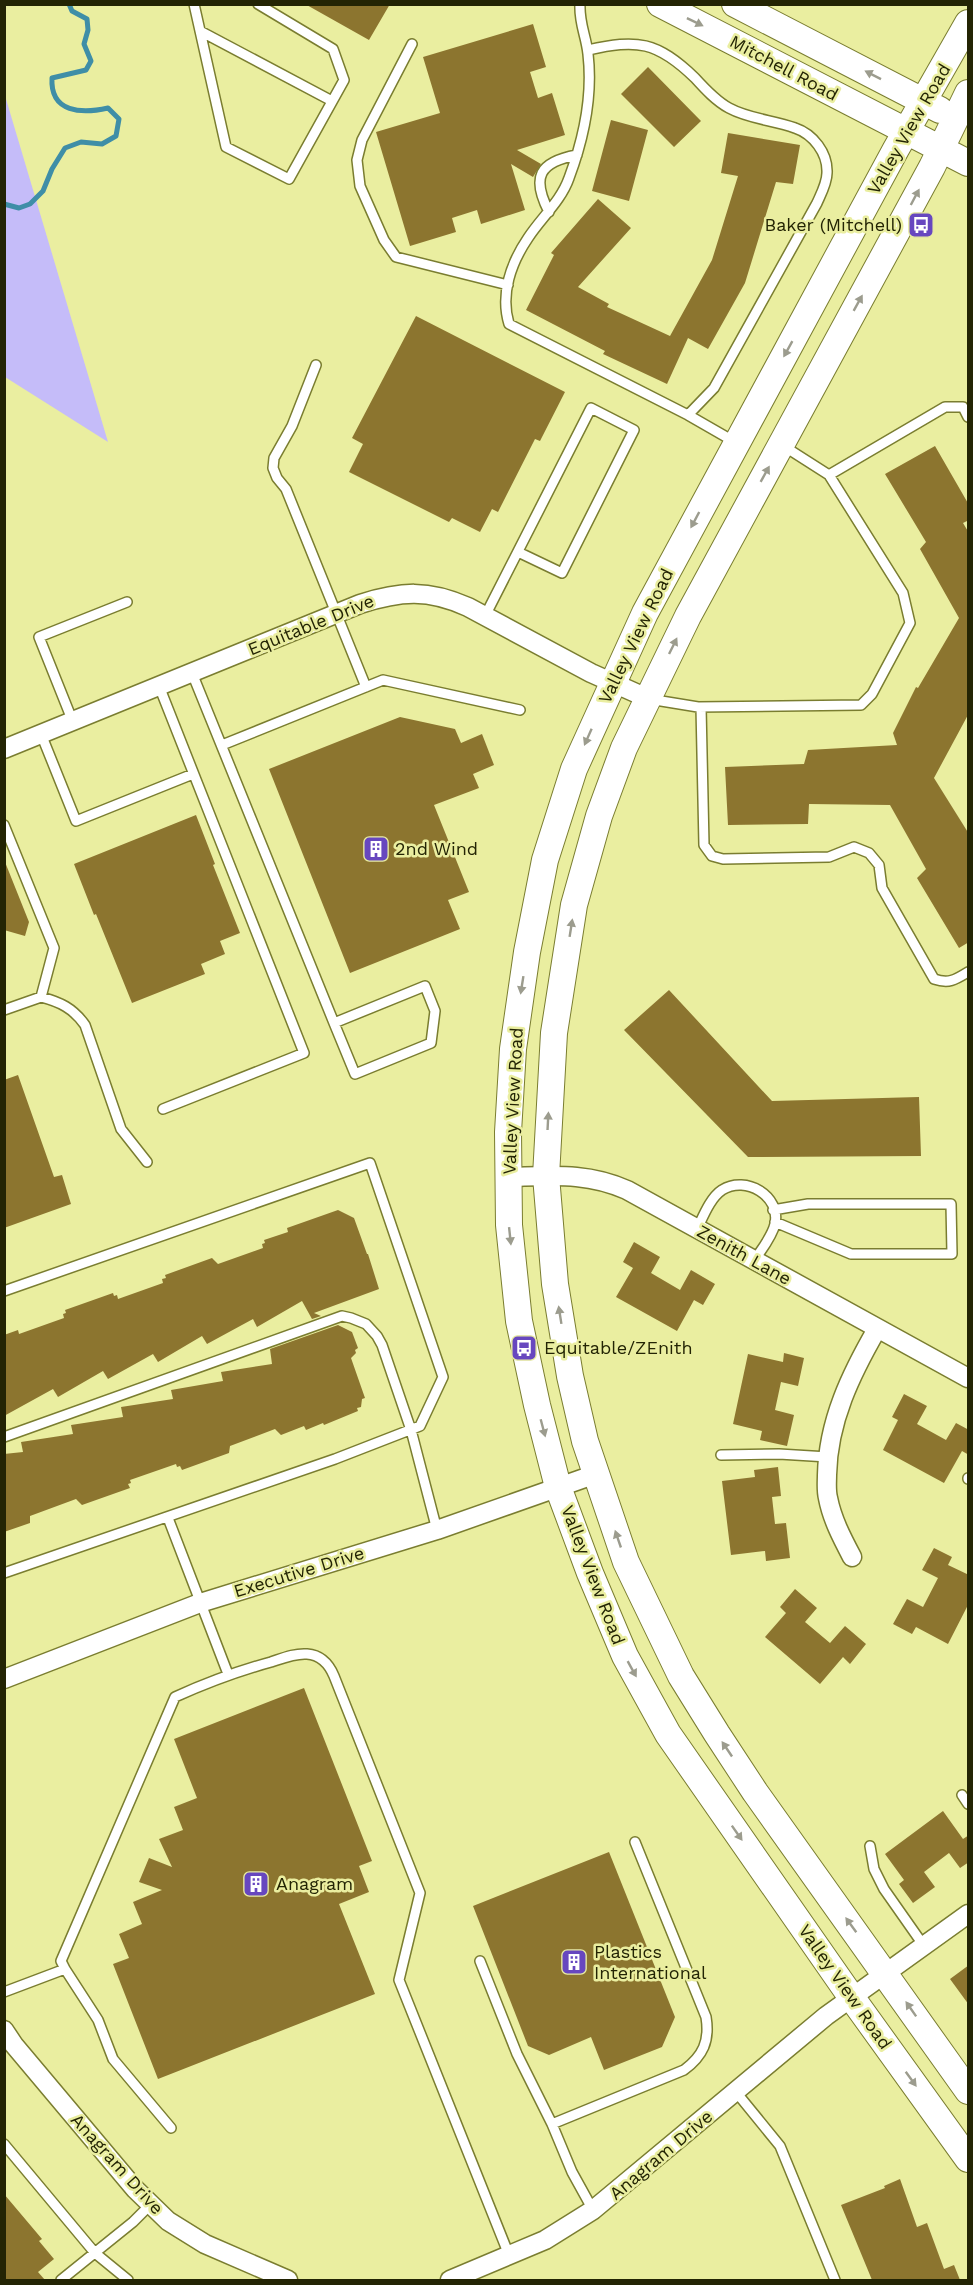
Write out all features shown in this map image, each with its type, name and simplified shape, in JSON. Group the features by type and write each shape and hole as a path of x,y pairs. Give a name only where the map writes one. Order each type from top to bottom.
{"main road":[{"name":"Mitchell Road","path":"660,4 969,163"},
{"name":"Mitchell Road","path":"744,7 962,121"},
{"name":"Valley View Road","path":"969,23 736,443 645,613 574,769 544,860 513,1049 508,1132 508,1225 519,1321 537,1405 558,1487 590,1574 625,1656 668,1734 852,1998 969,2159"},
{"name":"Valley View Road","path":"969,93 962,121 940,148 687,616 624,748 598,816 574,905 554,1033 546,1176 555,1284 570,1376 585,1441 626,1562 681,1676 755,1792 969,2091"}],"street":[{"name":"Equitable Drive","path":"4,749 336,614 386,596 409,592 450,599 612,683 647,698"},
{"name":"Zenith Lane","path":"508,1177 588,1177 606,1181 969,1378"},
{"path":"852,1557 835,1524 827,1495 828,1457 836,1419 849,1382 877,1329"},
{"name":"Executive Drive","path":"4,1679 200,1603 437,1530 596,1474"},
{"path":"852,1998 969,1914"},
{"name":"Anagram Drive","path":"450,2280 545,2240 594,2210 826,2016 852,1998"},
{"name":"Anagram Drive","path":"8,2043 135,2189 168,2221 190,2236 288,2280"}],"lane":[{"path":"194,4 226,147 289,179 344,80 333,49 258,4"},
{"path":"580,4 579,21 588,50 589,110 568,181 549,212 528,238 509,273 504,310 508,324 688,415 736,443"},
{"path":"200,31 332,101"},
{"path":"588,50 622,43 641,44 660,51 682,65 720,102 731,109 748,116 796,128 812,138 824,154 827,173 817,203 714,388 688,415"},
{"path":"412,44 362,140 357,160 360,186 384,240 396,257 508,285"},
{"path":"549,212 541,196 542,170 559,158 577,155"},
{"path":"316,365 292,426 274,458 273,468 277,478 286,489 366,687"},
{"path":"829,475 945,407 963,407 969,417"},
{"path":"485,616 591,408 634,430 562,573 518,552"},
{"path":"647,698 701,707 861,705 872,694 910,623 903,593 829,475 781,444"},
{"path":"73,722 39,637 127,602"},
{"path":"192,673 222,745 334,1023 355,1074 431,1043 435,1011 425,986 334,1023"},
{"path":"222,745 383,680 520,710"},
{"path":"159,686 304,1053 163,1109"},
{"path":"701,707 704,845 712,856 723,859 829,857 854,847 869,853 879,865 882,888 934,979 946,983 969,972"},
{"path":"41,734 76,821 193,774"},
{"path":"5,827 54,948 40,997"},
{"path":"4,1010 40,997 58,1002 78,1015 85,1025 121,1129 147,1162"},
{"path":"4,1291 370,1163 443,1377 420,1426 335,1459 4,1573"},
{"path":"697,1229 717,1194 733,1185 753,1186 768,1199 775,1222 754,1261"},
{"path":"773,1210 808,1204 951,1204 952,1254 851,1254 775,1222"},
{"path":"4,1437 342,1316 366,1324 377,1336 411,1430 437,1530"},
{"path":"721,1455 779,1454 828,1457"},
{"path":"168,1518 228,1674"},
{"path":"171,2128 113,2059 98,2020 61,1960 174,1697 228,1674 294,1655 308,1654 319,1657 329,1666 420,1893 399,1980 509,2256"},
{"path":"962,1795 969,1804"},
{"path":"552,2124 684,2070 697,2059 705,2045 706,2017 635,1842"},
{"path":"870,1846 874,1869 884,1889 924,1946"},
{"path":"480,1961 517,2054 552,2124 572,2172 594,2210"},
{"path":"4,1992 65,1969"},
{"path":"736,2092 780,2145 836,2280"},
{"path":"4,2144 95,2253 128,2280"},
{"path":"61,2280 133,2222 151,2204"}],"shaded area":[{"path":"6,99 108,442 5,377"}],"building":[{"path":"305,4 390,4 369,40"},
{"path":"533,24 546,67 530,72 538,98 552,93 565,135 517,150 541,164 533,177 511,164 525,210 481,224 477,210 452,218 456,232 410,246 376,132 440,113 423,57"},
{"path":"648,67 701,121 674,147 621,94"},
{"path":"611,120 648,130 629,201 592,191"},
{"path":"728,133 800,145 793,184 776,182 745,283 708,349 688,338 667,384 603,354 605,351 526,310 554,255 551,253 598,199 631,228 578,287 609,304 607,307 670,336 712,260 738,176 721,173"},
{"path":"416,316 565,392 540,441 535,439 498,512 492,509 480,532 452,518 449,522 349,472 363,444 352,438"},
{"path":"935,446 969,505 969,520 963,523 969,533 969,713 934,778 969,834 969,942 959,948 917,878 926,869 890,805 809,804 808,824 728,825 725,767 804,764 808,750 897,745 893,733 916,687 918,688 959,618 920,549 926,542 885,474"},
{"name":"2nd Wind","path":"400,717 455,729 461,743 482,734 494,765 473,774 479,788 434,805 469,892 448,900 460,929 350,973 269,769"},
{"path":"196,815 240,933 220,941 225,954 201,964 205,974 132,1003 74,864"},
{"path":"5,862 29,922 25,936 4,930"},
{"path":"669,990 772,1101 919,1097 921,1156 748,1157 624,1030"},
{"path":"18,1075 54,1177 62,1175 71,1204 4,1228 4,1080"},
{"path":"338,1210 354,1218 379,1289 314,1313 321,1316 312,1319 302,1301 257,1327 253,1319 207,1344 202,1336 158,1362 153,1354 108,1379 103,1371 58,1397 53,1389 4,1416 4,1335 18,1330 19,1334 64,1318 65,1310 113,1293 118,1299 163,1283 162,1279 166,1278 165,1275 212,1258 218,1264 263,1248 264,1240 288,1232 287,1228"},
{"path":"634,1242 660,1257 651,1273 680,1290 691,1270 715,1284 703,1305 694,1300 677,1331 616,1297 633,1268 623,1262"},
{"path":"338,1325 352,1332 358,1348 351,1358 365,1398 362,1399 361,1407 357,1408 358,1411 306,1430 304,1426 281,1435 275,1429 230,1446 229,1453 182,1470 176,1464 130,1480 131,1483 128,1484 130,1488 82,1505 76,1499 30,1516 30,1523 4,1532 4,1454 23,1452 21,1442 73,1434 71,1425 123,1417 121,1407 173,1399 171,1390 223,1381 221,1372 272,1364 270,1349"},
{"path":"784,1353 804,1358 798,1386 781,1382 775,1410 794,1415 787,1446 760,1440 762,1431 733,1424 748,1354 783,1362"},
{"path":"904,1394 927,1406 917,1424 946,1440 956,1423 969,1430 969,1455 962,1451 944,1483 883,1450 898,1420 892,1417"},
{"path":"778,1467 781,1496 772,1497 775,1524 786,1523 790,1558 766,1561 765,1551 731,1555 722,1481 755,1477 754,1470"},
{"path":"934,1548 952,1557 948,1565 969,1575 969,1603 948,1644 916,1627 912,1634 893,1624 907,1599 923,1607 938,1578 922,1570"},
{"path":"795,1589 817,1608 805,1622 830,1643 845,1626 866,1644 850,1664 843,1657 820,1684 765,1637 786,1613 780,1607"},
{"name":"Anagram","path":"304,1688 372,1861 359,1866 369,1892 339,1904 375,1994 158,2079 113,1964 129,1958 119,1934 142,1924 133,1902 162,1890 139,1882 149,1858 172,1867 159,1839 183,1830 174,1807 197,1798 174,1739"},
{"path":"943,1811 963,1839 969,1835 969,1862 960,1868 949,1853 924,1872 935,1887 913,1903 899,1884 904,1880 885,1854"},
{"name":"Plastics International","path":"609,1852 675,2017 662,2047 604,2070 591,2037 549,2055 528,2046 473,1906"},
{"path":"969,1965 969,2005 950,1979"},
{"path":"900,2179 917,2227 927,2223 944,2269 954,2265 960,2280 872,2280 841,2205 885,2188 884,2186"},
{"path":"4,2194 42,2239 39,2241 54,2259 38,2272 45,2280 4,2280"}],"waterway":[{"path":"4,204 19,208 30,204 43,191 52,169 65,148 81,142 102,144 116,136 119,119 108,108 88,111 70,108 56,98 53,90 52,78 86,70 91,61 84,44 88,30 87,19 72,11 69,4"}],"place":[{"name":"Baker (Mitchell)","path":"921,225"},
{"name":"2nd Wind","path":"376,849"},
{"name":"Equitable/ZEnith","path":"524,1348"},
{"name":"Anagram","path":"256,1884"},
{"name":"Plastics International","path":"574,1962"}]}
